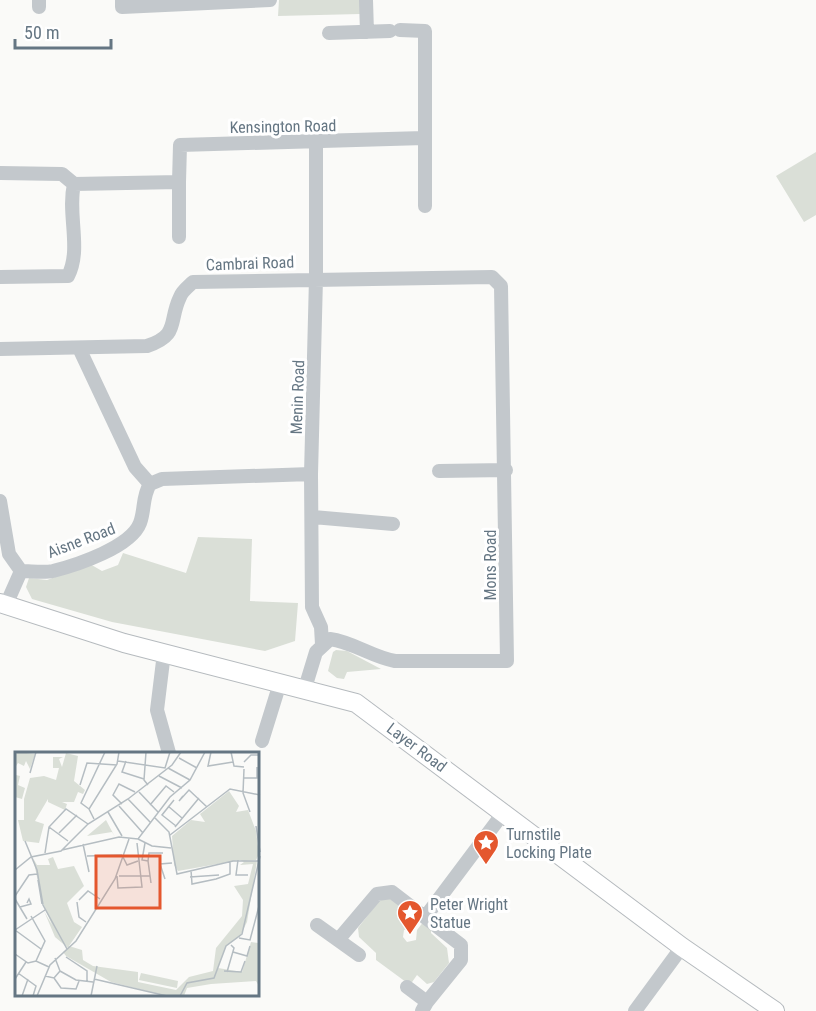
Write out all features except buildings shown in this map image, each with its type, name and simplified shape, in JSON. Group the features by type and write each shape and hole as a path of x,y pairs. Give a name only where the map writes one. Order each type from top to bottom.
{"main road":[{"name":"Layer Road","path":"3,604 164,653 356,703 681,947 775,1011"}],"street":[{"path":"122,0 122,7 270,0"},
{"path":"366,0 366,32"},
{"path":"329,33 425,31 424,206"},
{"name":"Kensington Road","path":"178,237 180,145 424,138"},
{"name":"Menin Road","path":"316,142 316,278 311,474 312,607 321,627 322,644"},
{"path":"0,173 62,174 74,184 179,182"},
{"path":"0,277 68,276 75,264 70,201 74,184"},
{"name":"Cambrai Road","path":"0,349 147,346 164,341 172,328 180,296 193,282 316,278 492,277 501,286"},
{"name":"Mons Road","path":"322,644 330,639 341,640 379,658 394,661 507,661 506,470 501,286"},
{"path":"79,348 135,467 150,484 162,479 311,474"},
{"path":"439,471 506,470"},
{"name":"Aisne Road","path":"21,571 52,572 124,543 141,523 144,494 150,484"},
{"path":"0,501 9,554 21,571 3,604"},
{"path":"313,517 393,524"},
{"path":"305,688 316,652 322,644"},
{"path":"164,653 157,710 170,752"},
{"path":"262,741 280,683"},
{"path":"426,916 504,812"},
{"path":"338,940 377,894 392,892 461,945 461,960 424,1007 406,987"},
{"path":"317,925 359,955"},
{"path":"634,1011 681,947"}],"shaded area":[{"path":"279,0 360,0 360,14 278,16"},
{"path":"816,152 816,215 804,222 776,176"},
{"path":"198,537 252,539 250,601 298,603 295,641 265,651 112,622 32,599 26,587 29,578 47,580 90,564 102,571 118,565 123,553 186,573"},
{"path":"347,651 381,669 347,672 344,679 337,678 328,671 333,652"},
{"path":"388,897 398,902 398,907 409,915 414,914 419,919 413,927 404,930 403,937 407,942 416,940 417,930 424,921 431,927 431,933 447,948 449,963 434,982 427,984 417,975 410,985 376,960 376,953 359,937 358,928 379,901"}],"place":[{"name":"Turnstile Locking Plate","path":"486,866"},
{"name":"Peter Wright Statue","path":"410,936"}]}
